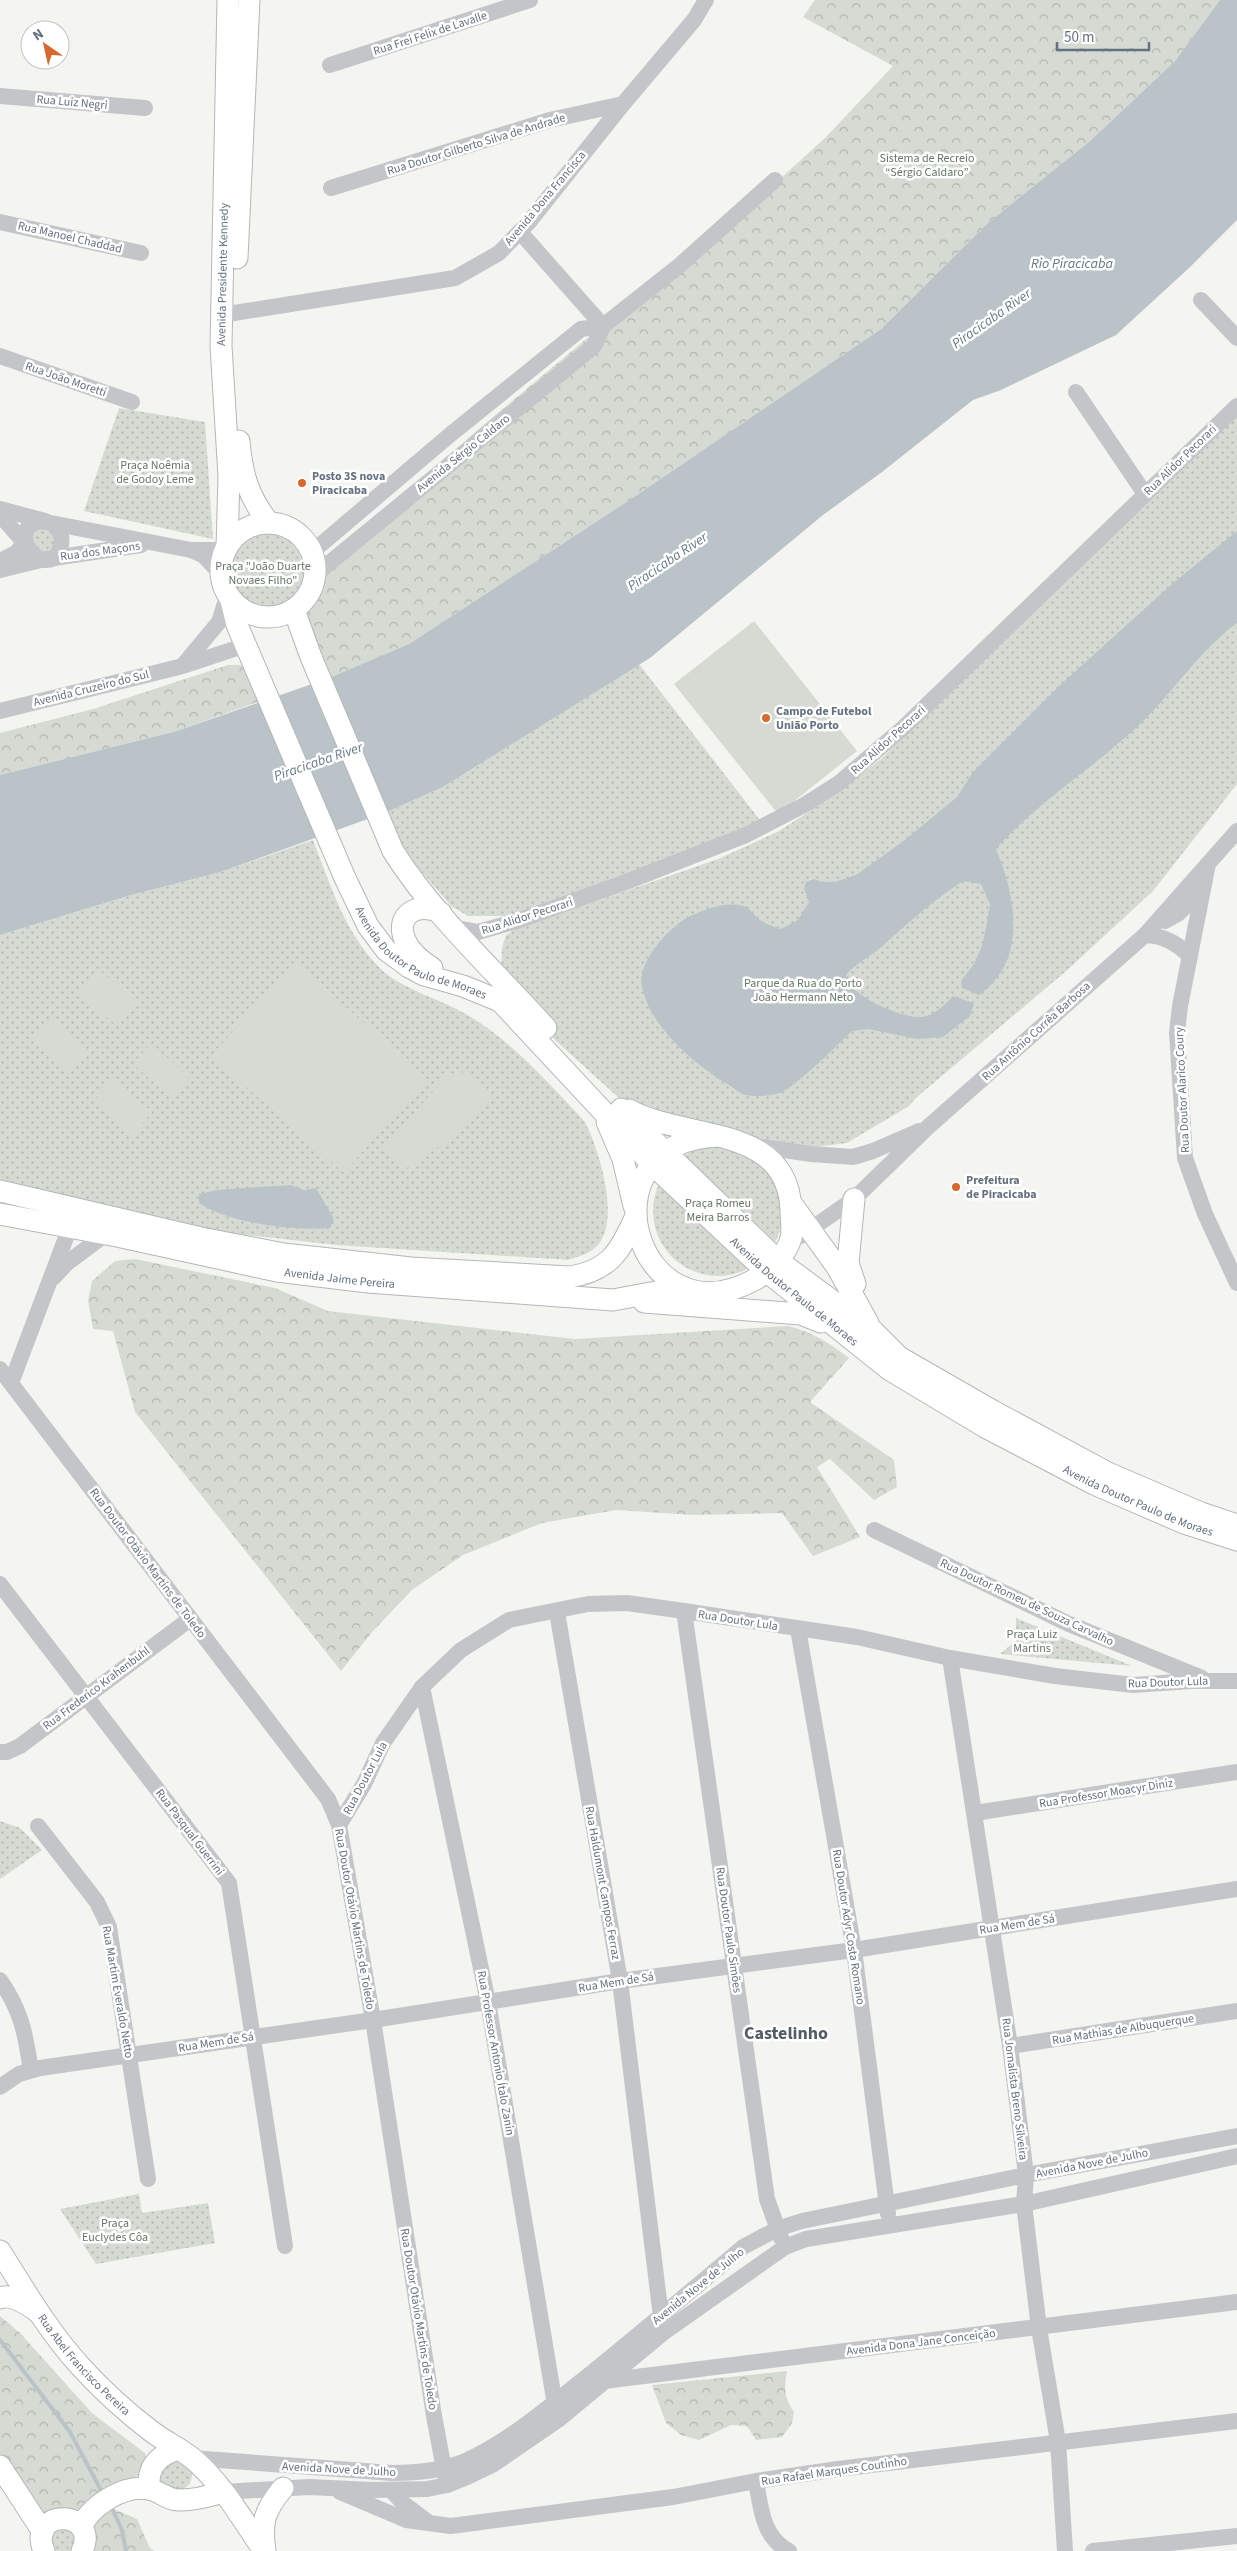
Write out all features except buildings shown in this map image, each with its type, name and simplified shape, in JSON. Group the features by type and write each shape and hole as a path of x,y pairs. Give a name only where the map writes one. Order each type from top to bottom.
{"main road":[{"name":"Avenida Presidente Kennedy","path":"227,549 229,476 221,346 228,0"},
{"name":"Avenida Presidente Kennedy","path":"249,0 234,312 234,366 240,455 247,487 254,504 269,523"},
{"path":"246,645 289,612 309,594 316,574 312,552 304,540 294,531 269,523 244,530 227,549 227,590 242,610 255,616 270,618 289,612"},
{"name":"Avenida Doutor Paulo de Moraes","path":"227,590 237,625 368,926 386,950 409,967 500,1001 607,1104"},
{"name":"Avenida Doutor Paulo de Moraes","path":"289,612 311,657 392,848 411,879 607,1104 659,1159 777,1258 873,1332 899,1357 1001,1416 1108,1473 1201,1513 1237,1525"},
{"path":"447,920 431,908 423,907 409,913 403,925 405,941 416,957 463,986"},
{"path":"607,1104 645,1119 750,1145 770,1159 778,1169 786,1185 791,1203 792,1235 777,1258"},
{"path":"607,1104 623,1159 637,1232 649,1259 658,1270 725,1308"},
{"path":"635,1214 640,1186 659,1159 689,1140 717,1136"},
{"name":"Avenida Jaime Pereira","path":"0,1191 105,1225 277,1271 368,1282 613,1300 690,1289 726,1291 741,1287 777,1258"},
{"path":"854,1200 848,1263 873,1332"},
{"path":"791,1203 837,1267 873,1332"},
{"name":"Avenida Jaime Pereira","path":"0,1214 73,1228 105,1225 284,1254 411,1268 569,1277 584,1274 610,1260 620,1249 635,1214"},
{"name":"Avenida Doutor Paulo de Moraes","path":"777,1258 842,1333 890,1370 985,1427 1077,1475 1184,1523 1237,1540"},
{"path":"613,1300 801,1314 842,1333"},
{"name":"Rua Abel Francisco Pereira","path":"0,2251 39,2312 80,2366 152,2432 192,2459 223,2492 264,2551"},
{"path":"0,2262 0,2272"},
{"path":"2,2297 21,2300 39,2312"},
{"path":"149,2489 148,2477 154,2462 165,2453 192,2459 205,2487 195,2499"},
{"path":"0,2466 43,2546"},
{"path":"264,2551 262,2530 265,2514 283,2488"},
{"path":"81,2527 96,2507 118,2494 130,2490 149,2489 164,2497 180,2501 223,2492"},
{"path":"43,2546 48,2523 62,2518 76,2522 81,2527 85,2540 82,2551"}],"street":[{"name":"Rua Frei Felix de Lavalle","path":"330,65 530,0"},
{"name":"Avenida Dona Francisca","path":"234,312 455,278 499,254 520,232 623,104 694,20 706,0"},
{"name":"Rua Luiz Negri","path":"0,96 145,108"},
{"name":"Rua Doutor Gilberto Silva de Andrade","path":"330,188 550,120 623,104"},
{"name":"Avenida Sérgio Caldaro","path":"316,574 594,346 603,326 680,265 775,180"},
{"name":"Rua Manoel Chaddad","path":"0,222 141,253"},
{"path":"520,232 603,326"},
{"path":"1201,300 1237,338"},
{"name":"Avenida Sérgio Caldaro","path":"312,552 451,434 581,329 603,326"},
{"name":"Rua João Moretti","path":"0,356 132,402"},
{"path":"1076,392 1145,494"},
{"name":"Rua Alidor Pecorari","path":"447,920 478,932 517,921 746,835 806,804 839,783 877,752 1237,406"},
{"name":"Rua dos Maçons","path":"0,509 50,523 191,550 203,555 227,590"},
{"path":"0,515 22,542 30,556 44,559 57,552 61,540 60,534 50,523 41,521 30,524 26,529 22,542 16,553 0,561"},
{"name":"Rua dos Maçons","path":"0,570 44,559 154,543"},
{"name":"Rua dos Maçons","path":"191,550 227,549"},
{"path":"183,666 219,622 227,590"},
{"name":"Avenida Cruzeiro do Sul","path":"0,711 183,666 246,645"},
{"path":"1202,889 1233,836"},
{"name":"Rua Antônio Corrêa Barbosa","path":"777,1258 810,1229 854,1200 928,1127 1145,935 1233,836"},
{"name":"Rua Doutor Alarico Coury","path":"1208,863 1177,1033 1185,1158 1205,1214 1237,1283"},
{"name":"Rua Antônio Corrêa Barbosa","path":"1145,935 1179,913 1202,889"},
{"path":"1145,935 1167,938 1175,942 1190,956"},
{"name":"Rua Antônio Corrêa Barbosa","path":"750,1145 811,1154 853,1157 873,1151 928,1127"},
{"path":"52,1278 105,1225"},
{"path":"11,1384 52,1278 61,1249 73,1228"},
{"name":"Rua Doutor Otávio Martins de Toledo","path":"0,1369 328,1800 339,1825 373,2020 447,2485"},
{"name":"Rua Doutor Romeu de Souza Carvalho","path":"874,1530 1069,1624 1210,1681"},
{"name":"Rua Pasqual Guerrini","path":"0,1584 229,1883 285,2246"},
{"name":"Rua Doutor Lula","path":"339,1825 364,1784 383,1743 422,1687 461,1650 509,1620 557,1612 588,1604 626,1603 857,1637 950,1658 1055,1676 1133,1685 1237,1681"},
{"name":"Rua Doutor Paulo Simões","path":"684,1611 767,2199 777,2230 785,2247"},
{"name":"Rua Haldumont Campos Ferraz","path":"557,1612 620,1981 663,2333"},
{"name":"Rua Frederico Krahenbuhl","path":"0,1752 7,1752 20,1746 190,1619"},
{"name":"Rua Doutor Adyr Costa Romano","path":"798,1629 854,1950 889,2226"},
{"name":"Rua Jornalista Breno Silveira","path":"950,1658 1010,2046 1026,2175 1024,2204 1038,2328 1058,2442 1065,2551"},
{"name":"Rua Professor Antonio Ítalo Zanin","path":"422,1687 488,2002 558,2420"},
{"name":"Rua Professor Moacyr Diniz","path":"975,1813 1237,1772"},
{"name":"Rua Martim Everaldo Netto","path":"38,1826 97,1902 109,1928 148,2179"},
{"name":"Rua Mem de Sá","path":"0,2087 19,2074 31,2070 253,2036 373,2020 620,1981 854,1950 1237,1890"},
{"path":"0,1980 14,2002 23,2023 31,2070"},
{"name":"Rua Mathias de Albuquerque","path":"1010,2046 1237,2011"},
{"name":"Avenida Nove de Julho","path":"192,2459 392,2473 413,2473 443,2469 464,2461 493,2444 555,2402 743,2247 777,2230 802,2222 887,2203 1237,2136"},
{"name":"Avenida Nove de Julho","path":"223,2492 330,2487 392,2491 427,2489 447,2485 494,2464 558,2420 663,2333 785,2247 806,2239 1024,2204 1237,2156"},
{"name":"Avenida Dona Jane Conceição","path":"604,2381 1237,2302"},
{"name":"Rua Rafael Marques Coutinho","path":"330,2487 388,2514 432,2525 470,2524 673,2497 756,2481 1237,2421"},
{"path":"756,2481 767,2529 781,2547 789,2551"},
{"path":"392,2491 403,2503 432,2525"},
{"path":"1093,2551 1237,2536"}],"green space":[{"name":"Sistema de Recreio “Sérgio Caldaro”","path":"815,0 1220,0 1175,61 1090,141 989,222 881,329 634,497 409,644 329,678 301,616 304,606 327,569 376,531 474,433 604,324 706,246 826,137 893,66 803,17"},
{"name":"Praça Noêmia de Godoy Leme","path":"119,408 205,422 213,539 84,511"},
{"name":"Parque da Rua do Porto João Hermann Neto","path":"1237,411 1237,784 1153,891 1065,972 917,1097 909,1106 847,1143 815,1147 766,1140 649,1115 620,1099 555,1040 512,989 501,970 502,948 506,935 516,929 718,859 779,831 836,794 881,759"},
{"path":"33,528 51,528 55,546 43,555 28,536"},
{"name":"Praça \"João Duarte Novaes Filho\"","path":"263,532 279,535 292,544 301,557 304,573 301,589 292,602 279,611 263,614 247,611 234,602 225,589 222,573 225,557 234,544 247,535"},
{"name":"Campo de Futebol União Porto","path":"754,621 857,751 778,814 674,684"},
{"path":"639,664 763,824 517,916 468,916 451,906 416,865 401,842 387,812 443,787"},
{"path":"228,665 247,665 260,701 177,731 0,775 0,733 93,709"},
{"path":"313,840 348,925 368,955 381,969 400,983 461,1011 486,1027 531,1065 585,1122 596,1149 606,1185 608,1204 604,1236 596,1247 583,1255 568,1260 336,1245 229,1233 0,1181 0,935 131,895 221,872"},
{"path":"295,962 427,1079 344,1173 211,1056"},
{"path":"98,969 136,1001 116,1025 78,993"},
{"path":"52,1020 88,1053 68,1074 32,1041"},
{"path":"151,1043 189,1077 171,1098 133,1064"},
{"path":"458,1071 468,1074 490,1098 454,1137 407,1168 384,1147 446,1077"},
{"path":"113,1079 152,1112 133,1135 93,1102"},
{"name":"Praça Romeu Meira Barros","path":"718,1146 731,1147 743,1151 764,1165 778,1186 782,1198 782,1224 778,1236 764,1257 743,1271 731,1275 718,1276 705,1275 693,1271 672,1257 658,1236 654,1224 653,1211 654,1198 658,1186 672,1165 693,1151 705,1147"},
{"path":"135,1259 275,1288 328,1311 575,1339 788,1326 797,1328 820,1339 849,1358 810,1402 894,1460 897,1487 874,1500 830,1459 817,1467 860,1537 813,1556 782,1513 694,1515 616,1510 542,1523 463,1555 412,1590 373,1631 341,1671 135,1412 113,1331 93,1329 88,1300 92,1281 115,1261"},
{"name":"Praça Luiz Martins","path":"1016,1618 1132,1666 1000,1654 1016,1641"},
{"path":"0,1821 20,1828 42,1850 0,1879"},
{"name":"Praça Euclydes Côa","path":"139,2194 142,2213 208,2203 215,2243 96,2264 60,2209"},
{"path":"0,2316 20,2333 92,2413 145,2453 148,2462 145,2469 112,2499 107,2506 137,2519 150,2548 154,2551 90,2551 84,2521 53,2520 10,2487 0,2472"},
{"path":"787,2371 786,2392 788,2402 794,2412 792,2423 782,2437 756,2440 747,2426 731,2425 699,2440 681,2435 666,2423 652,2385"},
{"path":"177,2457 193,2472 190,2484 180,2492 159,2484 158,2467"},
{"path":"75,2528 75,2551 53,2551 51,2529"}],"water":[{"name":"Rio Piracicaba","path":"1220,0 1237,0 1237,220 1189,268 1116,335 1001,390 973,400 882,472 823,515 650,658 443,787 387,812 221,872 131,895 0,935 0,775 177,731 329,678 409,644 634,497 881,329 989,222 1090,141 1175,61"},
{"path":"1237,531 1237,623 1199,658 1142,722 1106,754 1030,815 996,849 1009,887 1013,927 1011,946 1005,964 995,981 979,995 962,988 961,981 974,964 982,946 990,904 981,884 963,881 930,905 846,975 849,983 865,997 898,1013 917,1017 928,1016 937,1011 953,996 974,1003 970,1016 943,1037 917,1039 868,1029 852,1031 796,1083 780,1093 759,1096 741,1093 714,1076 687,1055 663,1029 646,1001 642,977 644,967 655,948 678,924 699,912 713,907 728,905 745,907 760,920 781,929 798,920 809,902 804,888 806,882 814,879 822,882 835,882 856,875 905,840 957,797 973,772 1059,686 1172,584"},
{"path":"291,1185 304,1190 316,1188 334,1219 330,1228 281,1227 262,1224 226,1216 199,1203 199,1194 217,1190"}],"waterway":[{"path":"0,2340 70,2432 103,2494"},
{"path":"111,2506 122,2530 126,2551"}],"place":[{"name":"Posto 3S nova Piracicaba","path":"302,483"},
{"name":"Campo de Futebol União Porto","path":"766,718"},
{"name":"Prefeitura de Piracicaba","path":"956,1187"}],"district":[{"name":"Castelinho","path":"786,2033"}],"water label":[{"name":"Piracicaba River","path":"991,318"},
{"name":"Piracicaba River","path":"667,561"},
{"name":"Piracicaba River","path":"318,761"}]}
